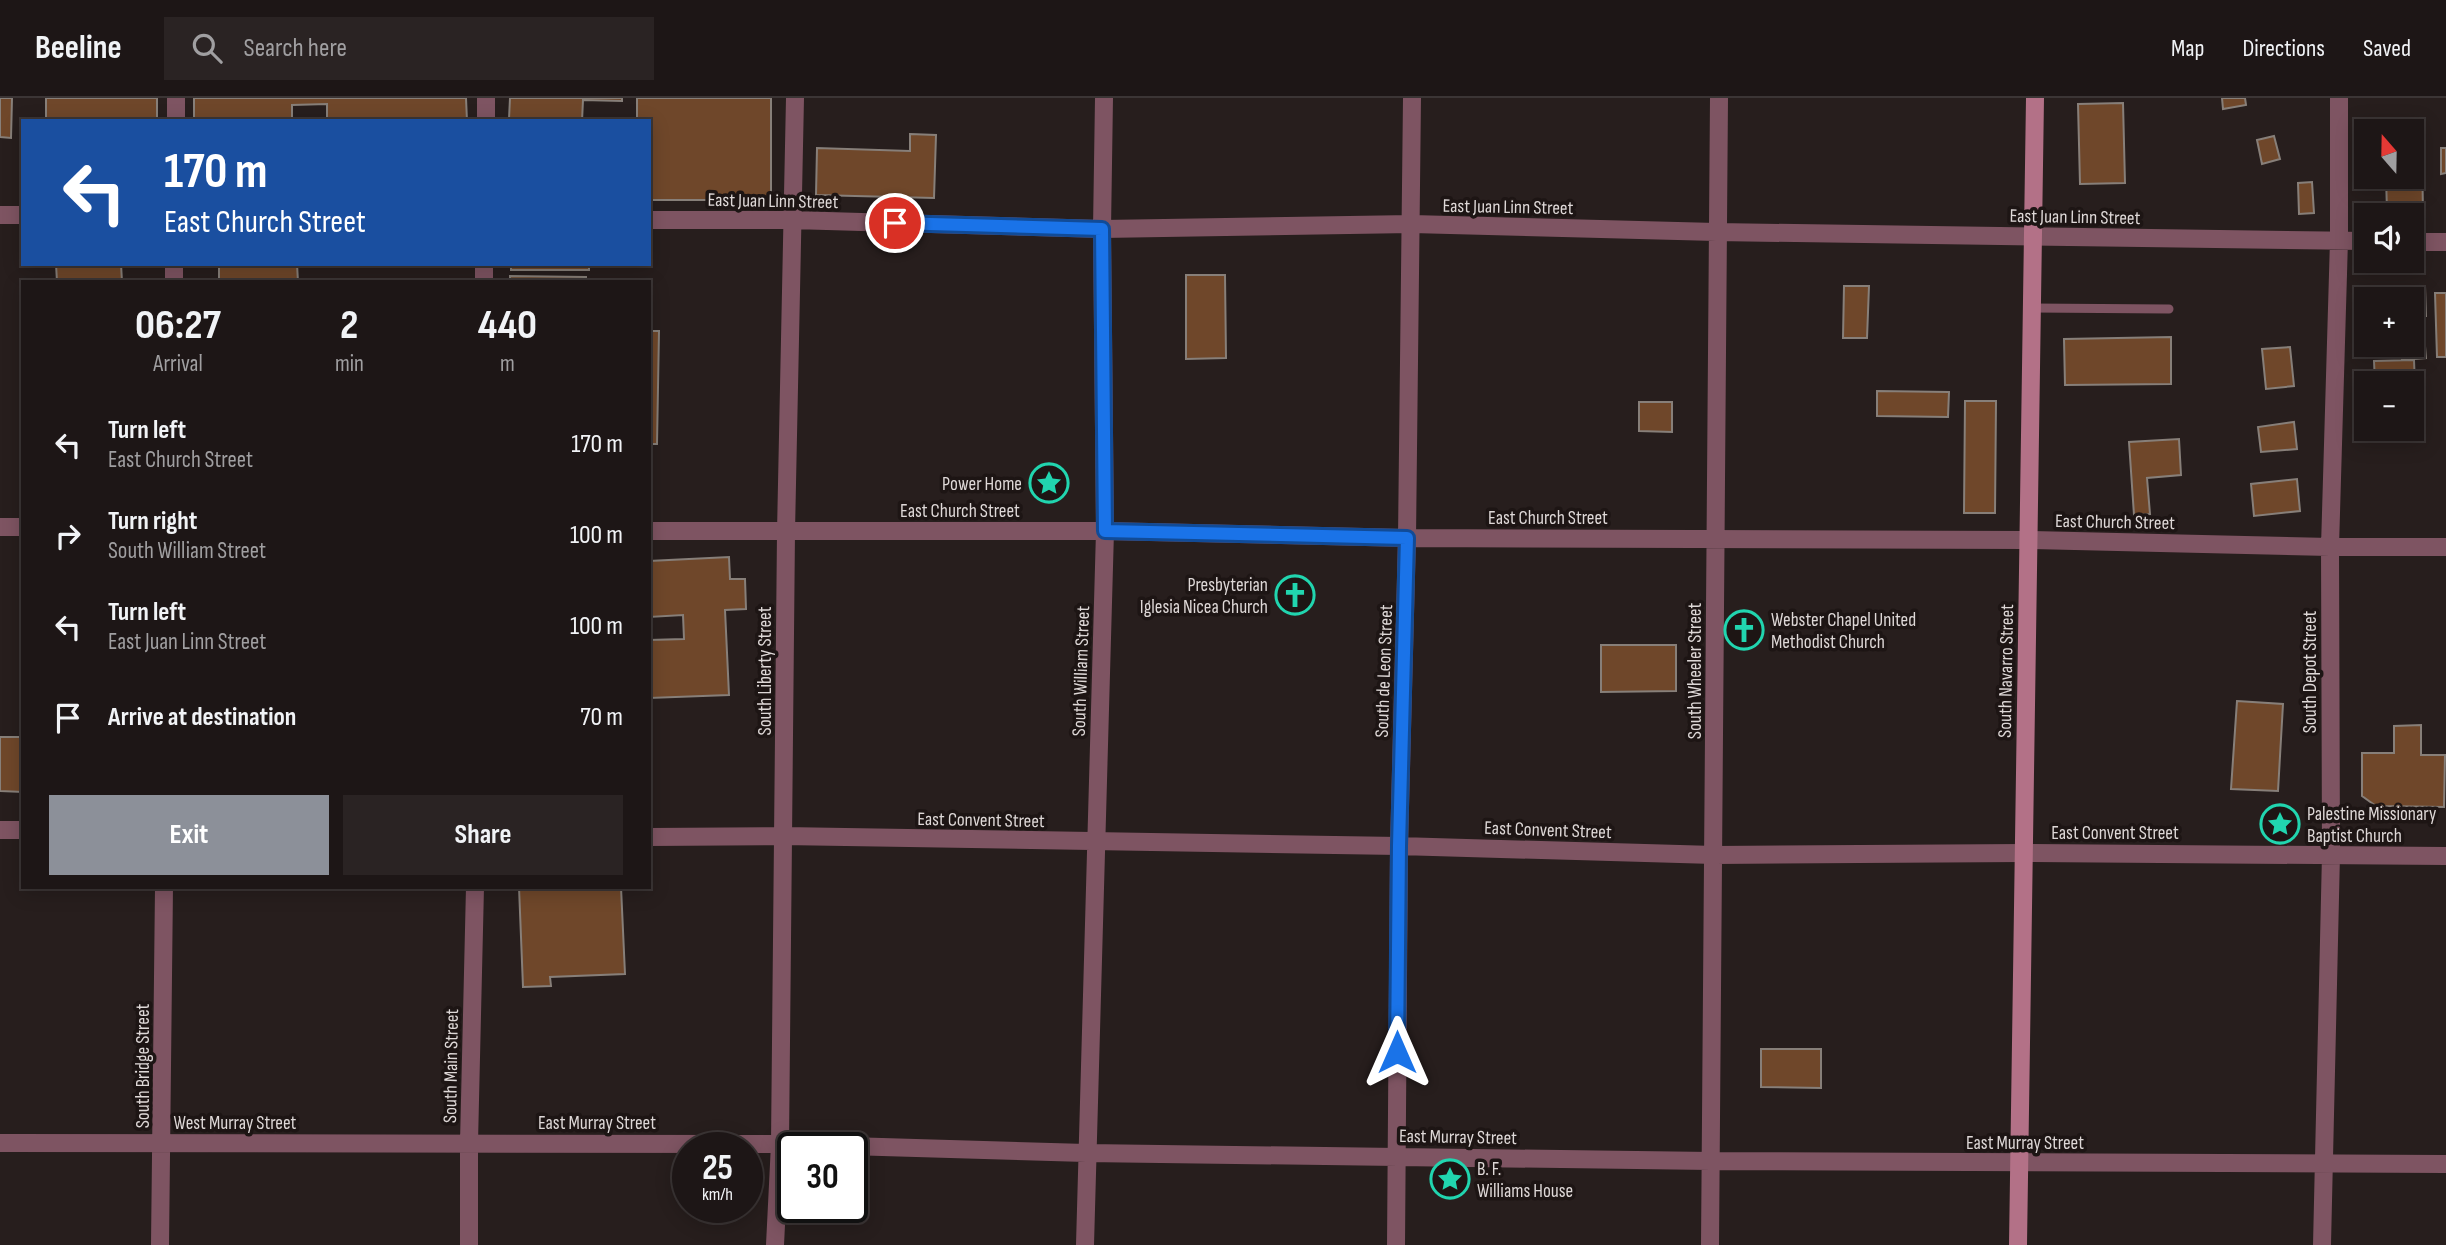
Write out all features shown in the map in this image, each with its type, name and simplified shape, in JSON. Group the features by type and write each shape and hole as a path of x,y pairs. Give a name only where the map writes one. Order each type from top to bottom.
{"street":[{"path":"176,98 176,119"},
{"path":"486,98 486,119"},
{"name":"South Liberty Street","path":"780,1132 786,532 794,98"},
{"name":"South William Street","path":"1085,1245 1105,531 1102,229 1104,98"},
{"name":"South de Leon Street","path":"1396,1245 1399,846 1407,538 1412,98"},
{"name":"South Wheeler Street","path":"1710,1245 1719,98"},
{"name":"South Navarro Street","path":"2018,1245 2035,98"},
{"name":"South Depot Street","path":"2322,1245 2331,854 2330,547 2339,240 2339,98"},
{"path":"0,215 21,215"},
{"name":"East Juan Linn Street","path":"651,220 792,220 1102,229 1412,224 1716,232 2354,241"},
{"path":"2424,242 2446,242"},
{"path":"0,527 21,527"},
{"name":"East Church Street","path":"651,531 1105,531 1407,538 2028,540 2446,547"},
{"path":"0,830 21,830"},
{"name":"East Convent Street","path":"651,837 783,836 1399,846 1714,855 2024,853 2446,856"},
{"name":"South Bridge Street","path":"160,1245 164,889"},
{"name":"South Main Street","path":"469,1245 475,889"},
{"name":"West Murray Street","path":"0,1143 469,1143"},
{"name":"East Murray Street","path":"469,1143 777,1144"},
{"name":"East Murray Street","path":"868,1147 1086,1153 1711,1161 2446,1164"},
{"name":"South Liberty Street","path":"775,1245 777,1205"}],"lane":[{"path":"2032,308 2169,309"}],"building":[{"path":"0,98 12,98 11,138 0,137"},
{"path":"46,98 157,98 157,119 46,119"},
{"path":"194,98 466,98 467,119 327,119 327,104 292,105 292,119 194,119"},
{"path":"510,98 622,98 622,101 583,100 582,119 509,119"},
{"path":"637,98 771,98 771,200 651,200 651,119 637,119"},
{"path":"2222,98 2245,98 2246,105 2223,109"},
{"path":"2123,103 2125,183 2080,184 2078,104"},
{"path":"910,134 936,135 934,198 816,195 817,148 910,151"},
{"path":"2274,136 2280,159 2262,164 2257,140"},
{"path":"2441,148 2446,148 2446,173 2441,174"},
{"path":"2312,182 2314,213 2299,214 2298,183"},
{"path":"2386,189 2423,189 2423,203 2387,203"},
{"path":"56,266 121,266 122,280 57,280"},
{"path":"219,266 297,266 298,280 219,280"},
{"path":"511,266 589,266 589,270 511,270"},
{"path":"1186,275 1225,275 1226,358 1186,359"},
{"path":"510,276 586,277 586,280 510,280"},
{"path":"1844,286 1869,286 1867,338 1843,338"},
{"path":"2425,286 2426,316 2424,287 2394,287"},
{"path":"2435,293 2446,293 2446,357 2437,357"},
{"path":"651,331 659,331 657,444 651,444"},
{"path":"2424,334 2426,358 2402,360 2402,357 2424,357"},
{"path":"2171,337 2171,384 2065,385 2064,339"},
{"path":"2290,347 2294,386 2266,389 2262,349"},
{"path":"2414,360 2414,371 2374,371 2374,361"},
{"path":"1877,391 1949,392 1948,417 1877,416"},
{"path":"1965,401 1996,401 1995,513 1964,513"},
{"path":"1639,402 1672,402 1672,432 1639,431"},
{"path":"2294,422 2297,449 2261,452 2258,427"},
{"path":"2179,439 2181,475 2147,478 2150,514 2134,515 2129,442"},
{"path":"2297,479 2300,511 2254,516 2251,484"},
{"path":"729,557 730,579 745,579 746,609 725,610 729,695 651,698 651,640 684,639 683,615 651,617 651,561"},
{"path":"1601,645 1676,645 1676,691 1601,692"},
{"path":"2237,701 2283,704 2278,791 2231,789"},
{"path":"2421,725 2421,755 2445,755 2444,807 2376,806 2362,796 2362,753 2394,753 2394,726"},
{"path":"0,737 21,737 21,792 0,791"},
{"path":"519,889 621,889 625,974 550,977 551,986 523,987"},
{"path":"1761,1049 1821,1049 1821,1088 1761,1087"}],"place":[{"name":"Power Home","path":"1049,483"},
{"name":"Presbyterian Iglesia Nicea Church","path":"1295,595"},
{"name":"Webster Chapel United Methodist Church","path":"1744,630"},
{"name":"Palestine Missionary Baptist Church","path":"2280,824"},
{"name":"B. F. Williams House","path":"1450,1179"}],"route":[{"path":"895,223 1102,229 1105,531 1407,538 1397,1052"}]}
